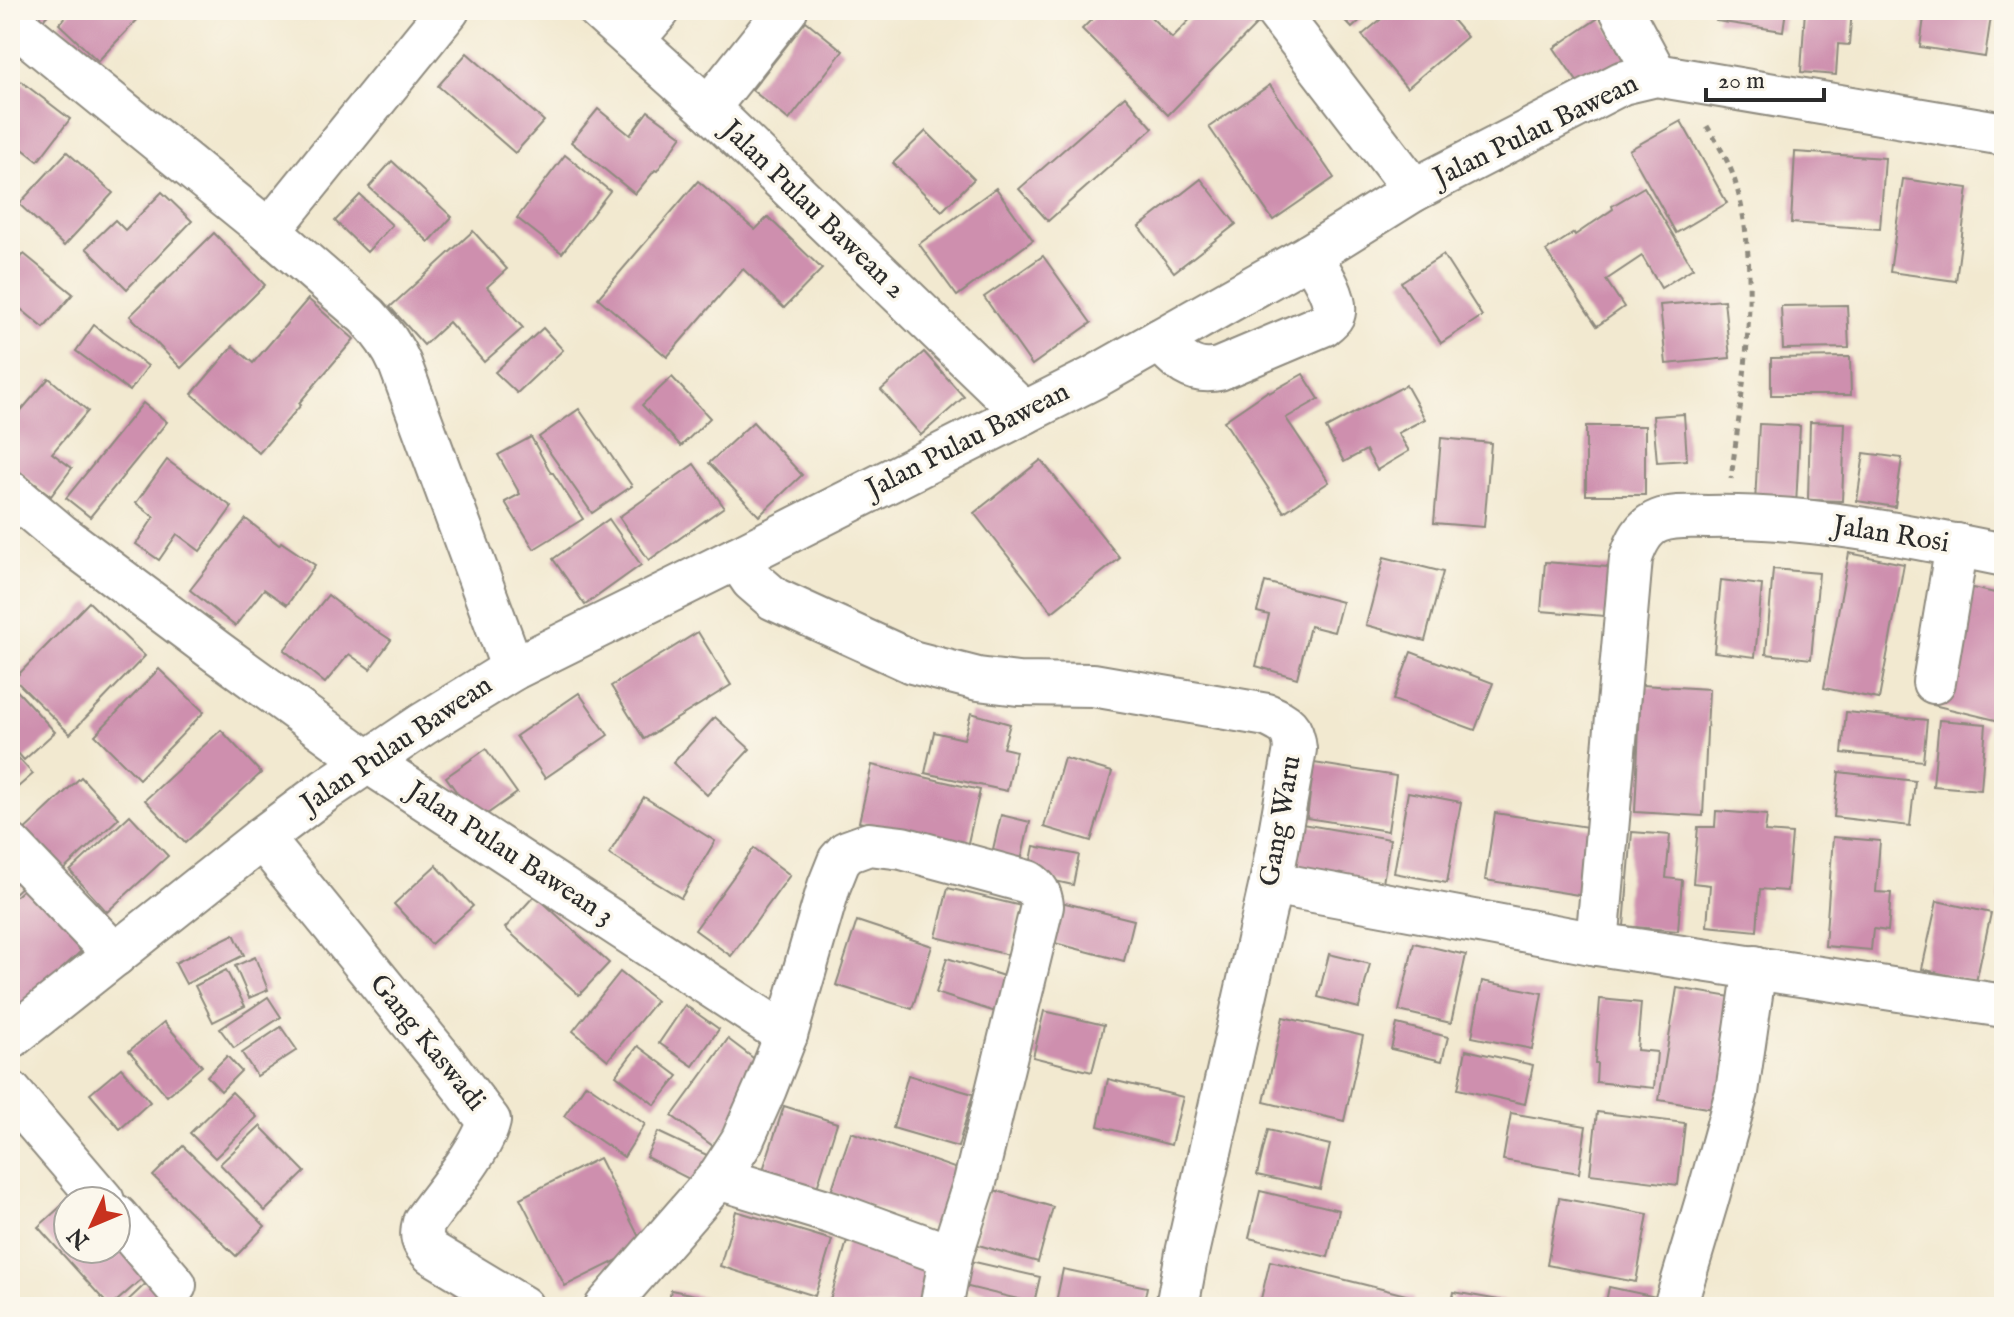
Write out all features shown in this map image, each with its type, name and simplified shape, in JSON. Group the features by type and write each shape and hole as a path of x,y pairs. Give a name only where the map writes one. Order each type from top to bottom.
{"street":[{"path":"269,231 448,10"},
{"name":"Jalan Pulau Bawean 2","path":"599,10 646,25 708,108 1024,413"},
{"path":"708,108 786,10"},
{"path":"1276,10 1414,190"},
{"path":"1621,10 1669,77"},
{"path":"10,27 23,31 269,231 367,316 391,345 513,669"},
{"name":"Jalan Pulau Bawean","path":"10,1038 262,838 367,761 513,669 1024,413 1310,255 1414,190 1622,83 1669,77 2004,134"},
{"path":"1160,340 1174,356 1190,367 1208,371 1323,325 1334,314 1335,305 1310,255"},
{"name":"Jalan Pulau Bawean 3","path":"10,492 61,535 367,761 786,1035"},
{"name":"Jalan Rosi","path":"1597,944 1631,558 1636,542 1647,529 1658,521 1673,518 1777,519 1855,528 2004,555"},
{"path":"1934,682 1957,545"},
{"name":"Gang Waru","path":"737,558 752,580 774,599 912,662 978,679 1018,684 1093,685 1267,715 1290,728 1295,749 1271,883 1177,1307"},
{"name":"Gang Kaswadi","path":"262,838 489,1121 487,1131 474,1152 424,1222 421,1234 423,1244 432,1253 522,1307"},
{"path":"606,1307 718,1178 742,1141 786,1035 839,861 847,852 869,844 902,848 1028,882 1038,891 1042,906 975,1182 951,1256 941,1307"},
{"path":"10,845 115,955"},
{"path":"1271,883 1597,944 2004,1006"},
{"path":"1675,1307 1737,1092 1755,967"},
{"path":"10,1092 89,1185"},
{"path":"718,1178 833,1213 951,1256"},
{"path":"132,1235 175,1285"}],"path":[{"path":"1669,77 1732,171 1745,218 1749,285 1744,373 1726,517"}],"building":[{"path":"30,10 52,10 42,21"},
{"path":"72,10 132,10 140,17 98,61 59,24"},
{"path":"1101,10 1144,10 1172,38 1199,10 1249,10 1260,21 1168,115 1082,29"},
{"path":"1335,10 1371,10 1352,28"},
{"path":"1392,10 1444,10 1467,37 1407,88 1362,35"},
{"path":"1718,10 1786,10 1783,31 1716,21"},
{"path":"1805,10 1852,10 1849,45 1838,44 1836,75 1801,72"},
{"path":"1925,10 1992,10 1985,57 1920,47"},
{"path":"1600,17 1629,59 1583,90 1554,48"},
{"path":"806,21 843,51 789,120 752,90"},
{"path":"467,53 544,121 515,153 438,86"},
{"path":"10,73 70,119 38,161 10,139"},
{"path":"1270,85 1334,178 1273,220 1209,127"},
{"path":"1125,96 1153,128 1048,221 1019,189"},
{"path":"598,109 630,135 648,111 682,136 657,171 635,194 571,142"},
{"path":"1681,121 1727,203 1676,233 1629,150"},
{"path":"926,131 974,179 942,211 893,163"},
{"path":"67,152 113,193 64,246 19,204"},
{"path":"1795,152 1885,158 1880,229 1791,223"},
{"path":"565,155 610,191 562,253 517,218"},
{"path":"392,161 452,217 429,242 369,187"},
{"path":"1201,179 1236,224 1174,272 1139,227"},
{"path":"1903,179 1968,188 1956,281 1890,272"},
{"path":"698,181 755,230 768,217 822,269 784,308 743,269 667,357 598,298"},
{"path":"1644,187 1693,268 1661,288 1642,256 1606,280 1624,307 1597,326 1546,251 1575,235 1613,209 1612,206"},
{"path":"996,188 1033,240 957,296 919,244"},
{"path":"162,192 192,221 127,289 86,248 115,220 125,230"},
{"path":"360,195 392,225 367,252 335,221"},
{"path":"473,231 507,269 487,287 523,328 484,362 449,322 424,345 390,307"},
{"path":"214,233 265,285 181,368 130,316"},
{"path":"24,254 73,294 44,328 16,305 10,311 10,271"},
{"path":"1443,255 1482,316 1441,343 1401,282"},
{"path":"1043,256 1091,323 1032,365 984,297"},
{"path":"308,299 354,339 259,453 192,394 233,346 253,363"},
{"path":"1724,300 1730,358 1666,364 1660,305"},
{"path":"1847,305 1849,348 1783,349 1781,306"},
{"path":"94,325 148,366 130,391 76,351"},
{"path":"543,328 563,350 517,393 495,372"},
{"path":"924,352 964,397 921,435 881,390"},
{"path":"1850,357 1851,395 1771,395 1771,358"},
{"path":"1303,374 1319,399 1286,418 1329,482 1284,512 1224,421 1268,391"},
{"path":"672,377 710,418 681,446 642,405"},
{"path":"49,378 88,411 52,453 72,468 51,496 10,464 10,419 12,421"},
{"path":"1406,385 1425,419 1398,433 1409,451 1377,470 1366,450 1344,462 1326,428"},
{"path":"143,403 167,422 90,517 66,498"},
{"path":"579,409 632,486 592,513 539,437"},
{"path":"1684,414 1687,460 1657,462 1653,416"},
{"path":"753,422 802,475 759,516 709,463"},
{"path":"1810,422 1845,423 1842,501 1808,500"},
{"path":"1759,424 1800,426 1796,506 1755,504"},
{"path":"1586,426 1645,426 1645,495 1586,495"},
{"path":"531,437 583,519 534,549 505,502 520,494 498,455"},
{"path":"1441,438 1491,443 1484,527 1434,523"},
{"path":"1864,453 1902,458 1895,507 1857,501"},
{"path":"167,460 232,507 200,551 177,534 159,560 136,544 154,517 136,503"},
{"path":"1041,460 1120,558 1052,612 974,513"},
{"path":"694,464 724,507 649,560 619,517"},
{"path":"246,519 279,545 281,542 315,565 287,605 264,589 235,626 190,590"},
{"path":"609,519 641,565 585,605 553,559"},
{"path":"1849,553 1904,564 1879,699 1824,688"},
{"path":"1384,557 1443,572 1425,641 1366,625"},
{"path":"1545,562 1620,568 1617,617 1541,611"},
{"path":"1773,569 1819,573 1811,659 1766,654"},
{"path":"1721,580 1762,585 1755,657 1714,652"},
{"path":"1265,582 1342,602 1334,632 1310,626 1297,678 1256,666 1269,615 1257,612"},
{"path":"1959,585 2004,595 2004,722 1933,705"},
{"path":"328,595 391,640 370,669 349,654 325,683 284,650"},
{"path":"89,602 145,656 70,734 14,679"},
{"path":"698,632 731,685 644,739 611,686"},
{"path":"1411,652 1493,683 1475,730 1393,700"},
{"path":"159,669 204,712 139,779 95,735"},
{"path":"10,683 55,732 24,760 10,744"},
{"path":"1641,685 1709,689 1703,816 1635,812"},
{"path":"579,693 608,735 545,778 516,736"},
{"path":"1846,712 1927,720 1923,761 1842,753"},
{"path":"971,713 1010,724 1003,748 1016,751 1007,791 925,773 934,732 964,739"},
{"path":"715,717 750,749 707,795 673,763"},
{"path":"1939,720 1986,724 1981,790 1933,786"},
{"path":"221,730 261,773 185,843 145,800"},
{"path":"10,749 33,774 10,794"},
{"path":"486,749 517,793 477,821 446,777"},
{"path":"1064,758 1112,772 1091,841 1044,827"},
{"path":"1314,763 1396,776 1388,831 1307,818"},
{"path":"872,765 980,790 967,847 859,822"},
{"path":"1839,772 1915,781 1910,826 1834,817"},
{"path":"81,777 119,818 58,875 20,834"},
{"path":"1408,792 1461,802 1447,883 1394,873"},
{"path":"644,797 715,841 681,898 609,854"},
{"path":"1716,811 1767,815 1765,832 1792,834 1787,891 1760,889 1757,931 1707,926 1710,885 1693,883 1698,827 1715,827"},
{"path":"1495,813 1601,829 1591,897 1485,880"},
{"path":"130,815 168,856 107,912 70,871"},
{"path":"1001,815 1030,822 1019,869 990,862"},
{"path":"1302,824 1390,839 1383,883 1294,869"},
{"path":"1632,832 1670,835 1666,878 1682,880 1678,931 1624,926"},
{"path":"1833,837 1880,841 1876,892 1891,893 1888,931 1873,929 1871,950 1825,946"},
{"path":"1034,846 1079,855 1073,885 1028,875"},
{"path":"754,848 790,875 731,956 695,930"},
{"path":"10,865 26,882 10,897"},
{"path":"436,865 473,906 431,944 394,904"},
{"path":"2004,866 2004,905 1999,904"},
{"path":"36,878 93,940 10,1017 10,901"},
{"path":"948,888 1021,906 1009,955 936,937"},
{"path":"535,895 609,963 579,995 505,928"},
{"path":"1057,901 1134,920 1124,961 1047,941"},
{"path":"1937,901 1991,913 1976,982 1922,969"},
{"path":"857,921 932,946 912,1009 836,985"},
{"path":"234,934 244,955 186,984 175,963"},
{"path":"1414,943 1466,955 1451,1023 1399,1011"},
{"path":"1329,954 1370,964 1359,1008 1318,997"},
{"path":"255,957 268,990 249,998 235,966"},
{"path":"947,958 1016,980 1005,1015 936,993"},
{"path":"226,970 245,1006 213,1022 195,986"},
{"path":"620,972 656,1001 608,1060 573,1031"},
{"path":"1482,981 1542,993 1532,1049 1472,1037"},
{"path":"1677,988 1737,998 1719,1110 1659,1100"},
{"path":"268,997 281,1017 234,1048 220,1029"},
{"path":"1600,999 1641,1003 1637,1050 1657,1052 1654,1088 1596,1082"},
{"path":"685,1005 719,1029 693,1066 659,1043"},
{"path":"1044,1011 1104,1025 1092,1072 1033,1057"},
{"path":"1283,1017 1363,1036 1344,1121 1264,1102"},
{"path":"164,1022 202,1066 167,1096 129,1051"},
{"path":"1397,1024 1448,1037 1442,1061 1391,1049"},
{"path":"281,1027 297,1050 257,1076 242,1053"},
{"path":"728,1039 769,1070 713,1146 672,1116"},
{"path":"638,1046 678,1076 655,1105 616,1075"},
{"path":"1466,1050 1533,1065 1525,1104 1458,1089"},
{"path":"227,1056 241,1071 221,1091 207,1076"},
{"path":"121,1068 150,1102 120,1129 90,1094"},
{"path":"908,1075 973,1094 958,1147 893,1128"},
{"path":"1108,1079 1183,1097 1171,1145 1098,1126"},
{"path":"586,1084 645,1124 624,1157 564,1116"},
{"path":"232,1092 257,1117 215,1158 190,1133"},
{"path":"784,1106 837,1123 816,1191 762,1173"},
{"path":"1597,1112 1685,1123 1678,1185 1590,1174"},
{"path":"1511,1113 1586,1126 1579,1173 1503,1160"},
{"path":"260,1126 305,1172 265,1211 220,1164"},
{"path":"1268,1130 1330,1145 1320,1189 1257,1175"},
{"path":"658,1132 709,1156 697,1183 646,1157"},
{"path":"851,1132 960,1170 940,1229 831,1192"},
{"path":"183,1146 265,1226 236,1256 153,1176"},
{"path":"599,1158 644,1247 565,1286 520,1198"},
{"path":"990,1189 1053,1207 1038,1262 975,1244"},
{"path":"1260,1191 1339,1210 1328,1257 1249,1238"},
{"path":"1559,1198 1648,1214 1636,1282 1547,1265"},
{"path":"736,1211 832,1240 815,1296 720,1266"},
{"path":"52,1214 52,1243 38,1227"},
{"path":"847,1241 937,1266 926,1307 828,1307"},
{"path":"132,1248 152,1270 110,1307 72,1265 132,1265"},
{"path":"966,1260 1040,1277 1034,1303 960,1285"},
{"path":"1270,1261 1414,1297 1411,1307 1259,1307"},
{"path":"1063,1269 1147,1287 1143,1307 1055,1307"},
{"path":"155,1275 184,1307 121,1307"},
{"path":"1609,1287 1656,1297 1654,1307 1605,1307"},
{"path":"671,1290 748,1306 748,1307 668,1307"},
{"path":"1454,1292 1527,1305 1527,1307 1451,1307"},
{"path":"454,1296 475,1307 448,1307"}]}
